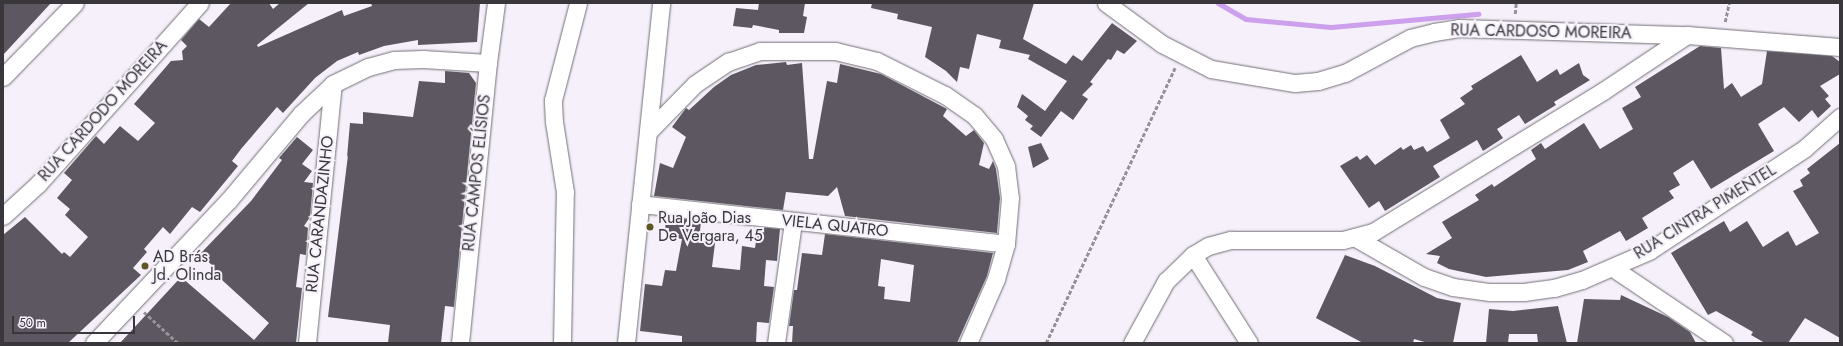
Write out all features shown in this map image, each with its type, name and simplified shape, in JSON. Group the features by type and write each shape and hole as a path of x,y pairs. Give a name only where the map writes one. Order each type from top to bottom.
{"street":[{"path":"3,77 75,3"},
{"name":"RUA CARDODO MOREIRA","path":"3,216 38,184 200,3"},
{"name":"RUA CAMPOS ELÍSIOS","path":"460,343 488,63 496,3"},
{"path":"562,343 565,192 554,122 554,100 578,3"},
{"path":"626,343 662,3"},
{"name":"RUA CARDOSO MOREIRA","path":"1106,3 1180,56 1211,69 1295,83 1318,81 1345,73 1410,38 1459,28 1687,35 1840,47"},
{"path":"1132,343 1166,281 1193,255 1208,246 1231,240 1356,238 1397,218 1603,91 1687,35"},
{"path":"648,132 695,84 728,62 760,51 835,51 877,61 945,95 974,115 994,139 1006,166 1010,198 1006,244 996,279 968,343"},
{"path":"94,343 228,201 301,114 334,84 368,67 394,60 423,59 488,63"},
{"name":"RUA CARANDAZINHO","path":"307,343 334,84"},
{"name":"RUA CINTRA PIMENTEL","path":"1356,238 1424,277 1453,287 1490,292 1524,292 1554,288 1613,268 1649,251 1805,148 1840,117"},
{"name":"VIELA QUATRO","path":"640,204 793,222 1006,244"},
{"path":"776,343 793,222"},
{"path":"1193,255 1249,343"},
{"path":"1613,268 1717,341"}],"path":[{"path":"1046,343 1180,56"},
{"path":"133,303 178,343"}],"building":[{"path":"3,3 51,3 3,55"},
{"path":"231,3 269,3 273,9 280,3 309,3 257,45 258,47 342,10 344,16 372,6 371,3 480,3 477,42 418,45 418,40 384,46 359,55 358,52 337,61 315,78 283,113 277,107 232,161 238,166 200,212 192,207 170,234 163,227 144,249 147,252 133,268 141,275 68,343 3,343 3,235 25,217 62,254 64,252 70,257 88,237 65,215 70,209 57,198 72,180 64,173 96,136 104,144 120,126 138,141 155,123 134,104 171,61 183,60 182,51 187,46 181,40 199,19 209,27"},
{"path":"759,3 805,3 803,16 807,17 804,33 779,33 779,30 753,25 752,28 733,26 736,8 758,10"},
{"path":"872,3 1034,3 1023,39 1066,64 1073,55 1082,61 1112,23 1137,41 1124,54 1117,50 1111,60 1108,59 1090,82 1093,84 1082,95 1088,99 1073,120 1061,111 1041,137 1030,129 1033,126 1025,120 1028,116 1017,107 1022,94 1045,111 1067,81 1028,59 1030,55 999,48 1001,40 977,34 969,69 960,67 957,82 946,71 925,57 932,27 897,19 898,14 871,8"},
{"path":"1700,46 1721,48 1724,89 1732,83 1741,97 1762,84 1767,51 1832,56 1840,62 1840,74 1820,86 1829,96 1825,99 1831,106 1818,118 1812,110 1799,122 1784,107 1758,124 1774,151 1711,189 1693,160 1673,173 1680,185 1669,191 1674,198 1642,218 1648,228 1626,241 1620,231 1583,251 1588,262 1568,270 1486,277 1449,269 1437,263 1440,256 1426,254 1452,238 1442,222 1479,200 1475,195 1492,184 1494,187 1536,159 1531,150 1541,143 1545,149 1584,123 1600,149 1633,129 1622,108 1641,97 1635,87"},
{"path":"1521,55 1537,82 1557,69 1560,75 1579,63 1583,75 1590,80 1554,102 1556,105 1525,124 1519,115 1497,129 1503,138 1483,151 1477,140 1433,166 1440,177 1385,211 1379,201 1369,208 1340,166 1357,156 1360,160 1367,155 1375,165 1401,147 1403,150 1411,145 1414,150 1423,146 1427,152 1450,138 1440,120 1465,104 1460,98 1473,89 1471,86"},
{"path":"786,62 787,65 802,63 809,159 813,159 827,81 837,83 840,64 881,74 947,109 943,116 966,136 974,130 984,143 979,165 989,169 993,161 996,169 1000,198 997,233 845,216 837,187 828,196 786,192 783,210 654,196 660,163 673,168 686,137 672,127 686,108 689,110 714,87 731,75 756,65"},
{"path":"445,71 469,73 476,83 454,307 445,306 441,343 388,343 390,325 328,317 348,155 347,157 350,123 363,124 363,112 413,117 419,81 445,83"},
{"path":"297,137 313,150 302,164 312,171 304,182 313,183 310,217 304,226 308,228 306,255 300,254 296,287 302,288 296,343 120,343 181,277 254,340 269,323 211,270 214,267 200,254 251,201 282,160 279,158"},
{"path":"1041,143 1049,159 1033,168 1028,147"},
{"path":"1840,143 1840,338 1805,318 1788,343 1765,343 1751,335 1753,332 1716,311 1708,315 1671,253 1724,221 1730,232 1747,221 1763,247 1788,231 1796,246 1819,233 1793,191 1803,186 1800,180 1810,173 1807,169"},
{"path":"667,217 701,221 699,241 715,243 712,267 740,270 742,246 755,248 758,227 780,229 777,261 766,260 764,286 774,287 769,323 757,322 756,343 682,343 682,336 640,331 645,284 662,286 665,270 676,271 682,239 668,237 669,228 665,228"},
{"path":"825,234 993,253 987,276 957,343 792,343 793,326 789,326 794,290 797,290 802,253 822,255","holes":["881,259 914,265 910,302 884,299 885,287 878,286"]},
{"path":"1345,255 1375,266 1437,298 1461,303 1453,343 1428,343 1414,339 1413,343 1363,343 1316,318"},
{"path":"1621,295 1668,317 1690,332 1696,343 1577,343 1584,299 1620,300"},
{"path":"1558,306 1567,343 1538,343 1537,334 1509,334 1508,343 1486,343 1489,309 1513,311"}],"waterway":[{"path":"1218,3 1246,19 1331,27 1478,14"}],"place":[{"name":"Rua João Dias De Vergara, 45","path":"650,227"},
{"name":"AD Brás Jd. Olinda","path":"145,266"}]}
